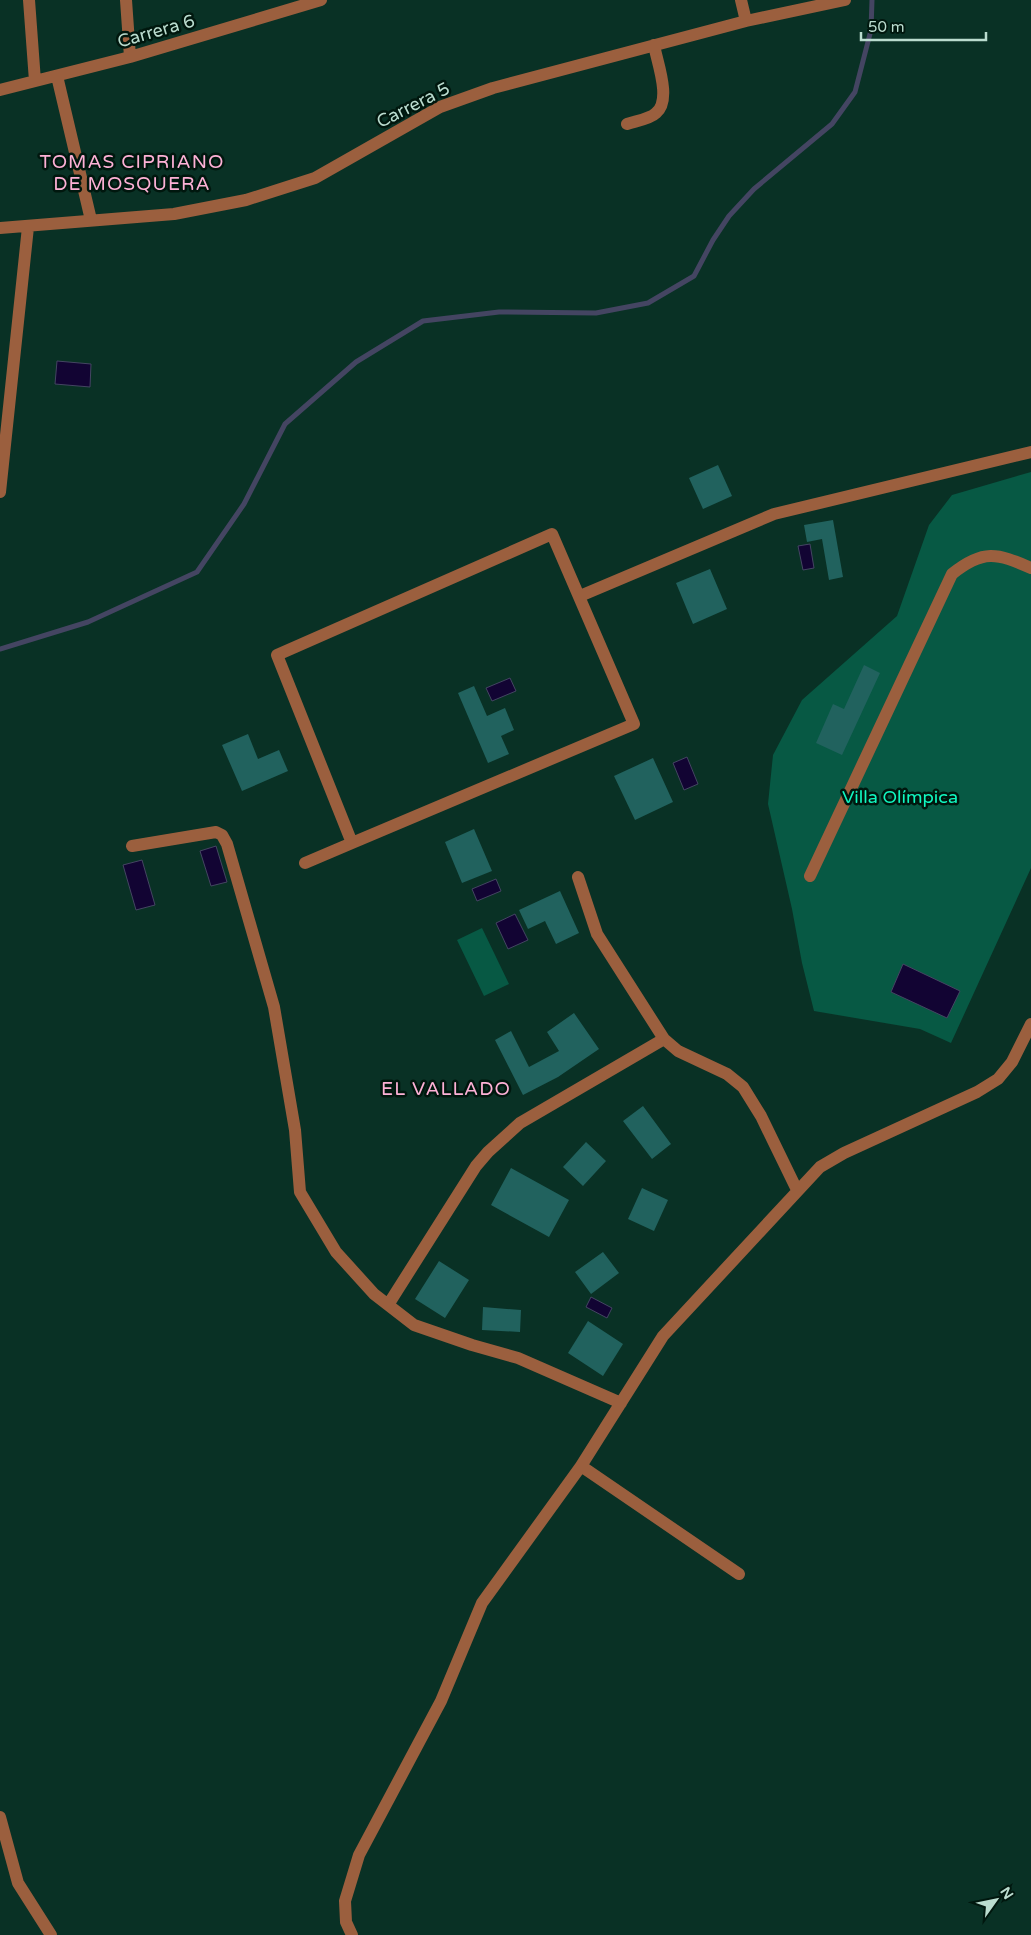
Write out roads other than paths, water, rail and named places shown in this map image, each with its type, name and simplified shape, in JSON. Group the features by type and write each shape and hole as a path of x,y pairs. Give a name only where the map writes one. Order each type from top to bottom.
{"street":[{"path":"29,0 35,81"},
{"path":"126,0 130,57"},
{"name":"Carrera 6","path":"0,90 130,57 321,0"},
{"path":"741,0 746,21"},
{"name":"Carrera 5","path":"0,228 174,214 255,198 315,178 440,107 493,88 746,21 840,1"},
{"path":"627,124 656,114 662,106 664,95 654,45"},
{"path":"57,76 90,220"},
{"path":"0,492 28,227"},
{"path":"580,596 774,514 1031,452"},
{"path":"305,862 352,843 634,724 552,534 277,655 352,843"},
{"path":"810,876 952,574 976,558 991,555 1009,558 1031,568"},
{"path":"132,846 216,832 222,835 228,844 274,1007 295,1130 300,1192 336,1252 374,1294 414,1325 472,1345 518,1358 621,1403"},
{"path":"578,877 597,934 664,1039 678,1051 728,1074 743,1087 760,1116 797,1190"},
{"path":"352,1935 346,1922 345,1901 359,1855 440,1701 482,1603 581,1466 663,1336 820,1167 860,1146 977,1092 998,1079 1012,1062 1031,1024"},
{"path":"388,1305 476,1166 488,1152 520,1124 664,1039"},
{"path":"581,1466 739,1574"},
{"path":"0,1817 18,1883 51,1935"}],"waterway":[{"path":"0,649 88,622 197,572 244,504 285,424 356,362 423,321 499,312 596,313 648,303 694,276 713,240 729,216 754,189 832,124 855,92 871,30 872,0"}],"district":[{"name":"TOMAS CIPRIANO DE MOSQUERA","path":"132,173"},
{"name":"EL VALLADO","path":"446,1089"}],"park label":[{"name":"Villa Olímpica","path":"900,797"}]}
